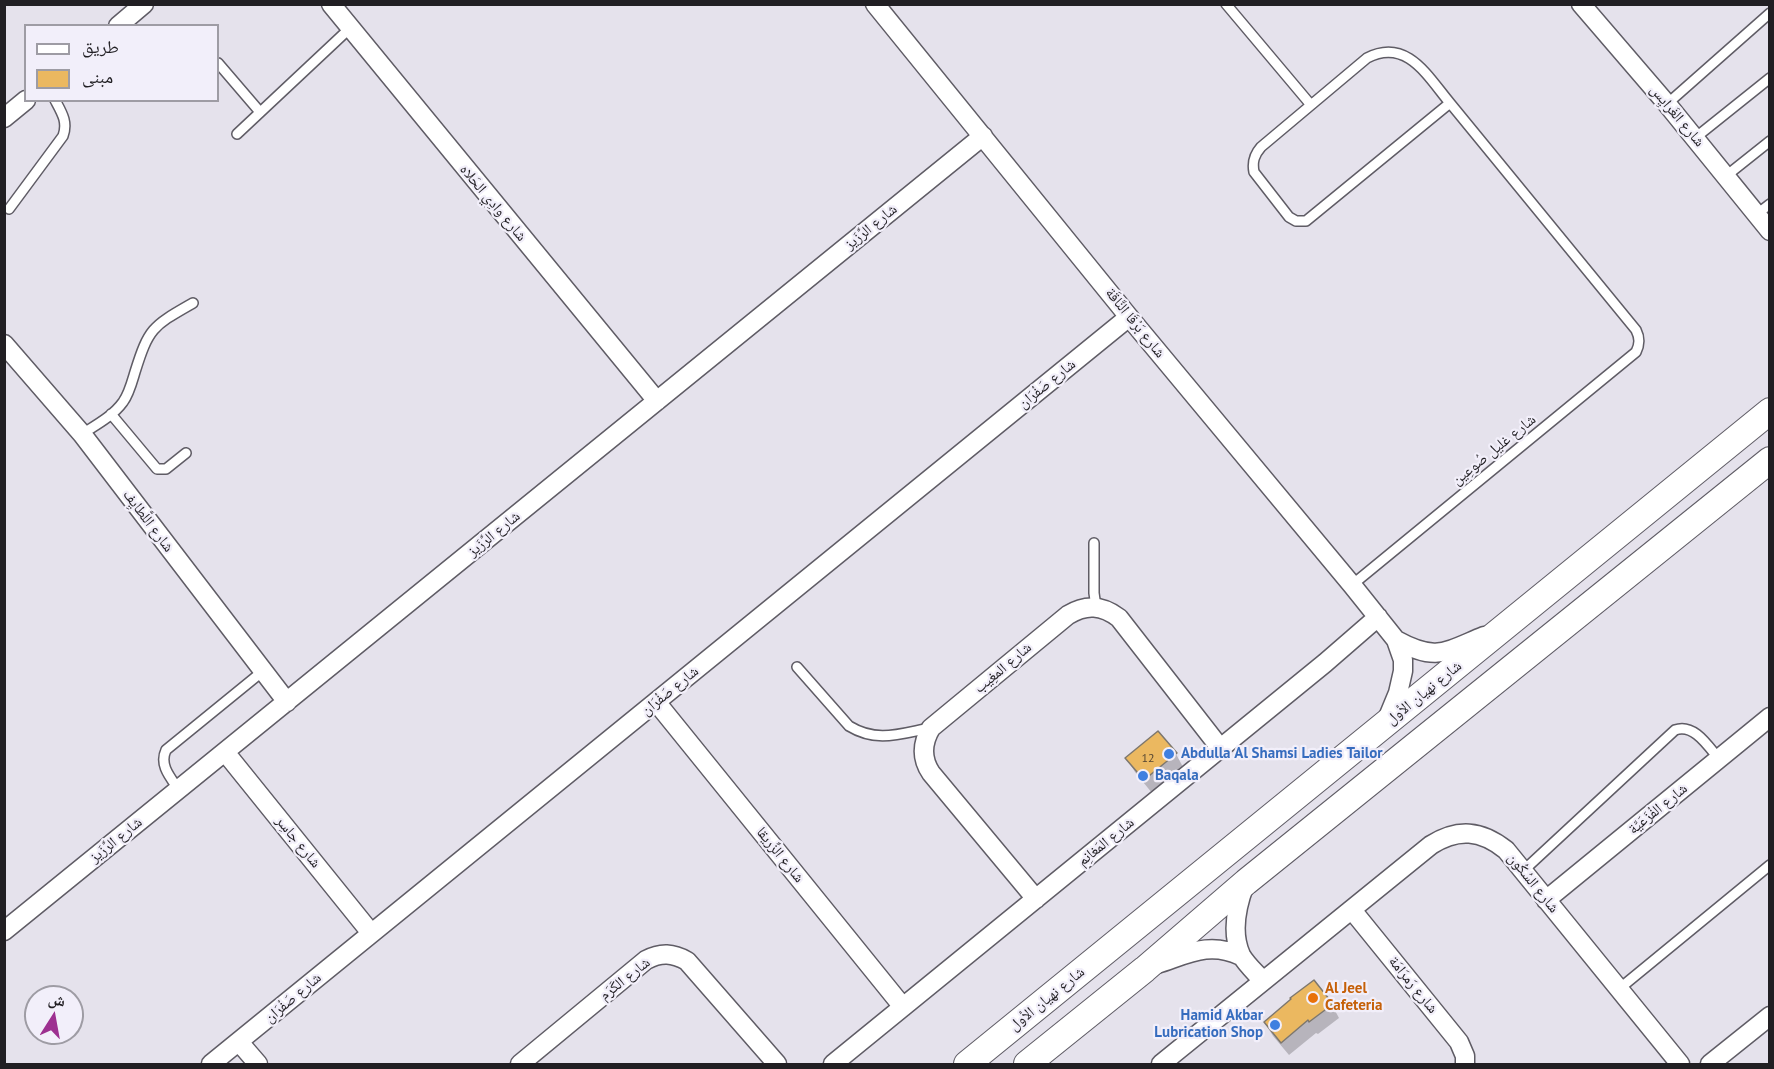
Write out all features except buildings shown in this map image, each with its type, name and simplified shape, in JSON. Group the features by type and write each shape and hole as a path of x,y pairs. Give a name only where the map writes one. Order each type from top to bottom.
{"main road":[{"name":"شارع نهيان الأول","path":"967,1065 1770,411"},
{"path":"1027,1065 1145,969 1246,882 1770,460"}],"street":[{"path":"120,24 144,4"},
{"name":"شارع وادِي الحَلاه","path":"331,4 657,401"},
{"name":"شارع بَرْقَا النَّاقَة","path":"875,4 1396,640 1403,660 1403,671 1398,693 1386,724"},
{"name":"شارع الغَرايِس","path":"1581,4 1668,104 1726,176 1763,209 1770,231"},
{"path":"4,118 24,102"},
{"name":"شارع الرِّزَيز","path":"4,931 983,136"},
{"name":"شارع صَفْرَان","path":"211,1065 1129,316"},
{"name":"شارع اللَّطايِف","path":"4,344 82,434 287,702"},
{"path":"1096,607 1112,613 1124,624 1221,748"},
{"name":"شارع المغِيب","path":"931,728 1068,615 1081,608 1096,607"},
{"name":"شارع المَغانِم","path":"833,1065 1325,663 1378,617"},
{"name":"شارع بَرْقَا النَّاقَة","path":"1396,640 1415,651 1434,654 1504,629"},
{"name":"شارع الزِّريقا","path":"657,703 903,1007"},
{"name":"شارع الفْزَعَيَّة","path":"1546,900 1770,717"},
{"path":"931,728 924,741 923,749 928,768 1036,899"},
{"name":"شارع جاسِر","path":"225,752 371,933"},
{"name":"شارع السُكُون","path":"1166,1063 1431,845 1458,834 1478,834 1489,838 1506,850 1680,1065"},
{"path":"1241,956 1236,926 1240,896 1246,882"},
{"name":"شارع رَمرَامَة","path":"1352,910 1460,1042 1465,1056 1465,1065"},
{"path":"1145,969 1202,949 1216,948 1229,950 1241,956 1263,981"},
{"name":"شارع الكَرَم","path":"520,1065 646,960 660,954 667,954 687,961 777,1065"},
{"path":"1710,1065 1770,1016"},
{"path":"239,1042 258,1065"}],"lane":[{"path":"1226,4 1311,105"},
{"path":"1668,104 1770,13"},
{"path":"237,134 350,29"},
{"path":"1391,51 1408,56 1450,103 1306,221 1296,221 1289,217 1254,172 1253,161 1261,147 1374,54 1391,51"},
{"path":"219,64 260,112"},
{"path":"1695,138 1770,78"},
{"path":"9,209 63,136 66,124 56,102"},
{"name":"شارع غليل صُوعِين","path":"1352,585 1636,352 1640,341 1636,330 1450,103"},
{"path":"1726,176 1770,141"},
{"path":"82,434 111,414 123,402 144,345 153,330 164,320 193,303"},
{"path":"111,414 157,469 166,469 186,453"},
{"path":"1094,543 1096,607"},
{"path":"797,667 849,726 859,732 871,736 883,736 931,728"},
{"path":"179,790 164,767 166,750 263,671"},
{"path":"1523,871 1675,730 1684,728 1692,730 1719,759"},
{"path":"1619,989 1770,865"}],"place":[{"name":"Abdulla Al Shamsi Ladies Tailor","path":"1169,754"},
{"name":"Baqala","path":"1143,776"},
{"name":"Al Jeel Cafeteria","path":"1313,998"},
{"name":"Hamid Akbar Lubrication Shop","path":"1275,1025"}]}
